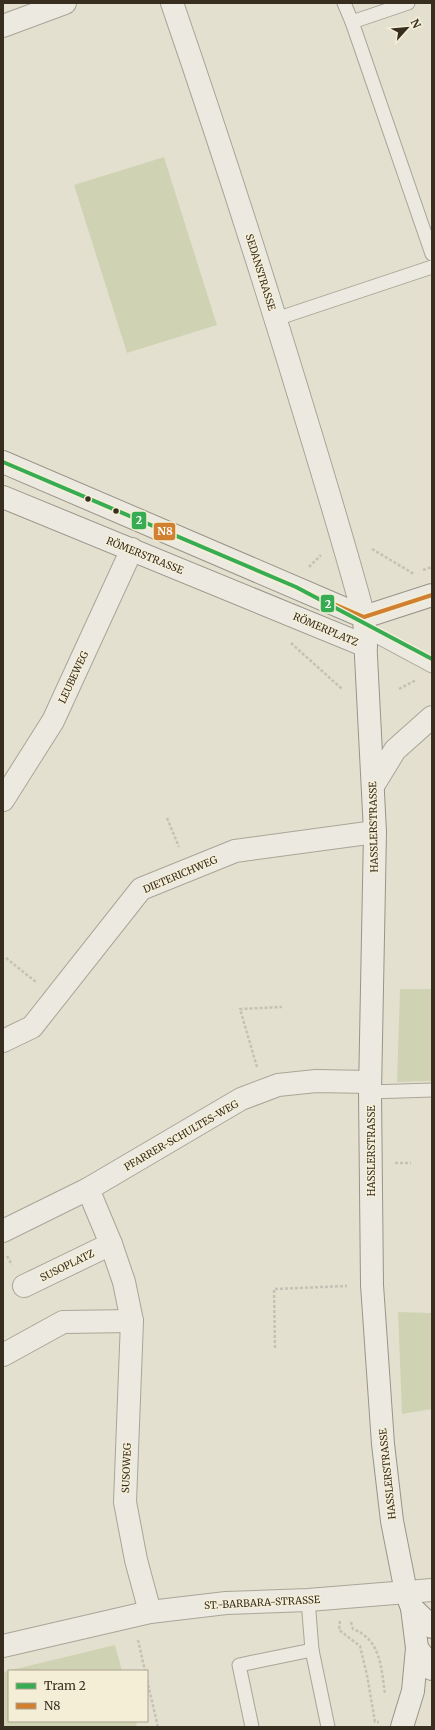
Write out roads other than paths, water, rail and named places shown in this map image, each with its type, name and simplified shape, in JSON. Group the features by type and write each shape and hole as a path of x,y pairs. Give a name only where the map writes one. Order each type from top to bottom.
{"street":[{"path":"3,26 66,3"},
{"name":"SEDANSTRASSE","path":"172,3 231,175 276,318 335,547"},
{"name":"RÖMERPLATZ","path":"3,462 301,580 365,631"},
{"name":"RÖMERSTRASSE","path":"3,496 286,612"},
{"name":"RÖMERPLATZ","path":"335,547 365,631 368,691"},
{"name":"LEUBEWEG","path":"3,800 53,721 132,549"},
{"path":"365,631 430,600"},
{"name":"RÖMERPLATZ","path":"286,612 365,631"},
{"name":"HASSLERSTRASSE","path":"368,691 375,832 370,1087 372,1285 383,1444 392,1521 418,1648 432,1668"},
{"path":"372,786 395,750 432,717"},
{"name":"DIETERICHWEG","path":"3,1041 32,1027 141,889 235,851 375,832"},
{"name":"PFARRER-SCHULTES-WEG","path":"3,1231 88,1189 241,1099 278,1085 316,1081 370,1087"},
{"path":"3,1355 63,1322 132,1321 124,1282 111,1244 88,1189"},
{"name":"SUSOPLATZ","path":"24,1286 111,1244"},
{"name":"SUSOWEG","path":"132,1321 124,1502 136,1560 141,1614"},
{"name":"ST.-BARBARA-STRASSE","path":"3,1646 141,1614 226,1603 344,1597 409,1600 432,1590"},
{"path":"409,1600 432,1627"},
{"path":"405,1720 413,1691 418,1648"}],"lane":[{"path":"344,3 352,22 432,254"},
{"path":"352,22 408,3"},
{"path":"276,318 432,267"},
{"name":"RÖMERPLATZ","path":"365,631 432,666"},
{"path":"370,1087 432,1090"},
{"path":"308,1600 312,1650 328,1727"},
{"path":"252,1727 239,1665 312,1650"}],"tram line":[{"name":"2","path":"3,462 296,587 432,659"}]}
